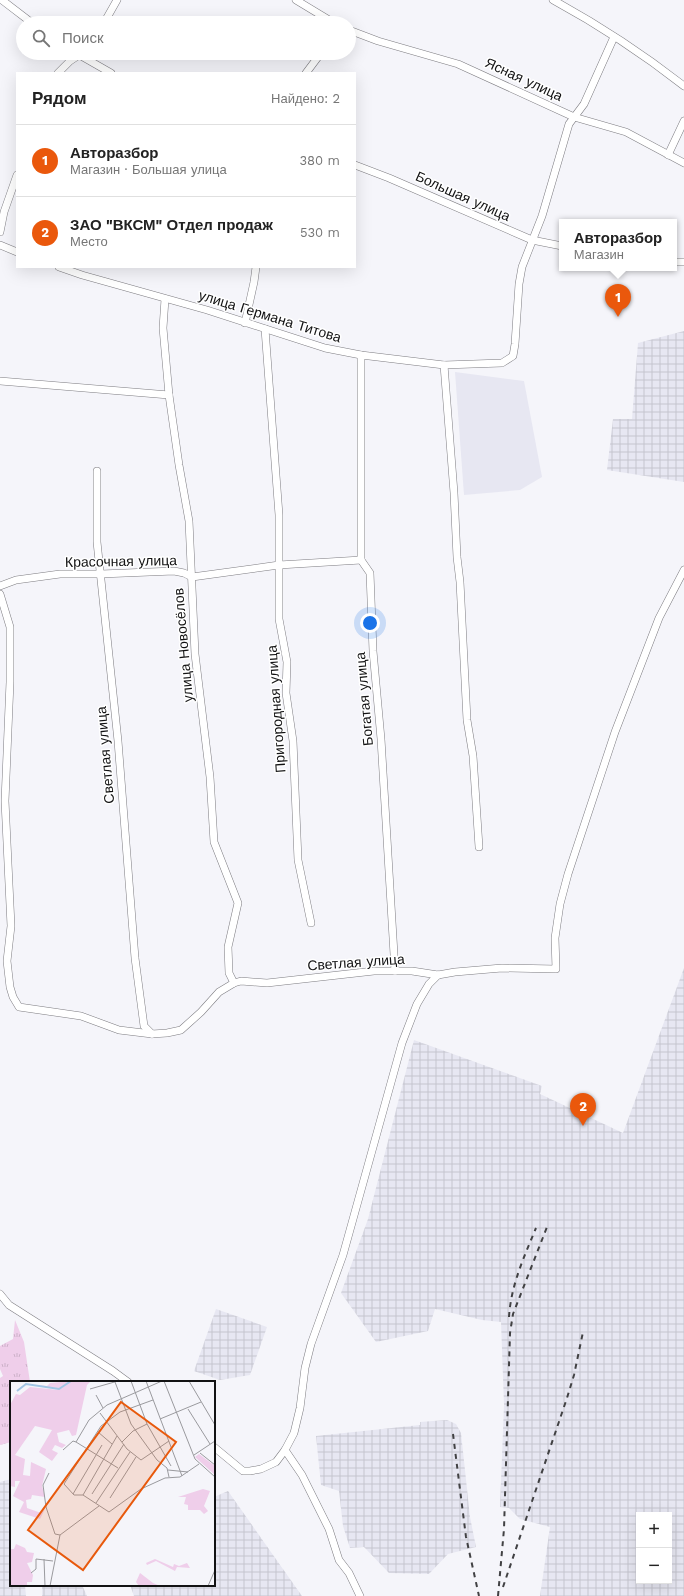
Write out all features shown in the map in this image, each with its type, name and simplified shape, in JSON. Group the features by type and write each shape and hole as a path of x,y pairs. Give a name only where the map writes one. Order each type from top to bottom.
{"street":[{"path":"2,0 23,16"},
{"path":"108,16 117,0"},
{"path":"296,0 322,16"},
{"path":"554,0 591,20 659,66 684,86"},
{"name":"Ясная улица","path":"356,33 378,41 458,64 574,117 626,132 684,163"},
{"path":"532,240 542,216 567,131 574,117 584,104 614,37"},
{"path":"59,72 71,60"},
{"path":"89,60 109,72"},
{"path":"307,72 316,60"},
{"path":"668,155 684,121"},
{"name":"Большая улица","path":"356,166 389,178 532,240 559,245"},
{"path":"0,232 4,212 16,178"},
{"name":"улица Германа Титова","path":"62,268 82,276 208,310 325,348 361,355 444,365 502,362 512,356 515,344 519,284 522,267 532,240"},
{"path":"0,245 16,252"},
{"path":"246,323 256,268"},
{"name":"улица Новосёлов","path":"165,298 163,328 169,395 189,521 195,654 210,777 214,842 238,903 228,947 228,973 234,984"},
{"name":"Пригородная улица","path":"265,329 279,515 279,619 287,662 286,693 293,741 298,860 311,923"},
{"name":"Богатая улица","path":"361,355 361,560 370,573 372,650 382,739 395,971"},
{"path":"444,365 460,582 467,720 472,756 478,847"},
{"path":"0,380 169,395"},
{"name":"Светлая улица","path":"97,471 97,542 118,741 135,958 144,1026 152,1034"},
{"name":"Красочная улица","path":"0,586 16,580 60,574 174,571 184,573 192,577 279,565 361,560"},
{"name":"Светлая улица","path":"0,594 10,627 10,682 5,801 11,926 7,961 10,987 13,997 19,1007 81,1016 119,1030 152,1034 181,1030 201,1012 219,992 242,981 267,983 395,971 412,971 438,975 502,968 556,969 555,938 560,904 568,874 618,725 659,618 684,570"},
{"path":"215,1448 243,1471 261,1469 276,1462 285,1450 294,1433 300,1408 305,1368 311,1344 343,1255 402,1043 421,995 438,975"},
{"path":"0,1294 9,1305 127,1381"},
{"path":"285,1450 302,1475 330,1529 339,1560 349,1573 360,1596"}],"shaded area":[{"path":"684,331 684,482 607,470 613,419 632,419 638,343"},
{"path":"455,372 524,381 542,477 520,490 464,495"},
{"path":"684,968 684,1596 540,1596 550,1527 520,1519 509,1508 500,1507 504,1405 501,1322 482,1320 435,1309 428,1331 376,1342 341,1293 368,1219 414,1040 542,1086 540,1094 623,1133"},
{"path":"216,1309 267,1327 250,1375 220,1380 194,1371"},
{"path":"447,1420 456,1424 461,1433 470,1517 476,1547 448,1554 429,1574 389,1573 364,1547 350,1548 343,1526 339,1491 321,1485 316,1436 420,1425 420,1422"},
{"path":"10,1479 10,1586 25,1586 26,1596 0,1596 0,1482"},
{"path":"228,1491 302,1596 134,1596 130,1586 215,1586 215,1497"},
{"path":"42,1586 82,1586 87,1596 42,1596"}],"green space":[{"path":"15,1320 24,1342 30,1381 10,1381 10,1442 0,1445 0,1378 3,1376 0,1369 0,1346 13,1339"}],"railway":[{"path":"498,1596 504,1529 510,1333 513,1314 547,1227"},
{"path":"509,1317 515,1282 536,1228"},
{"path":"503,1587 567,1398 574,1375 583,1332"},
{"path":"453,1434 466,1537 479,1596"}],"place":[{"name":"Авторазбор","path":"618,317"},
{"name":"ЗАО \"ВКСМ\" Отдел продаж","path":"583,1126"}]}
